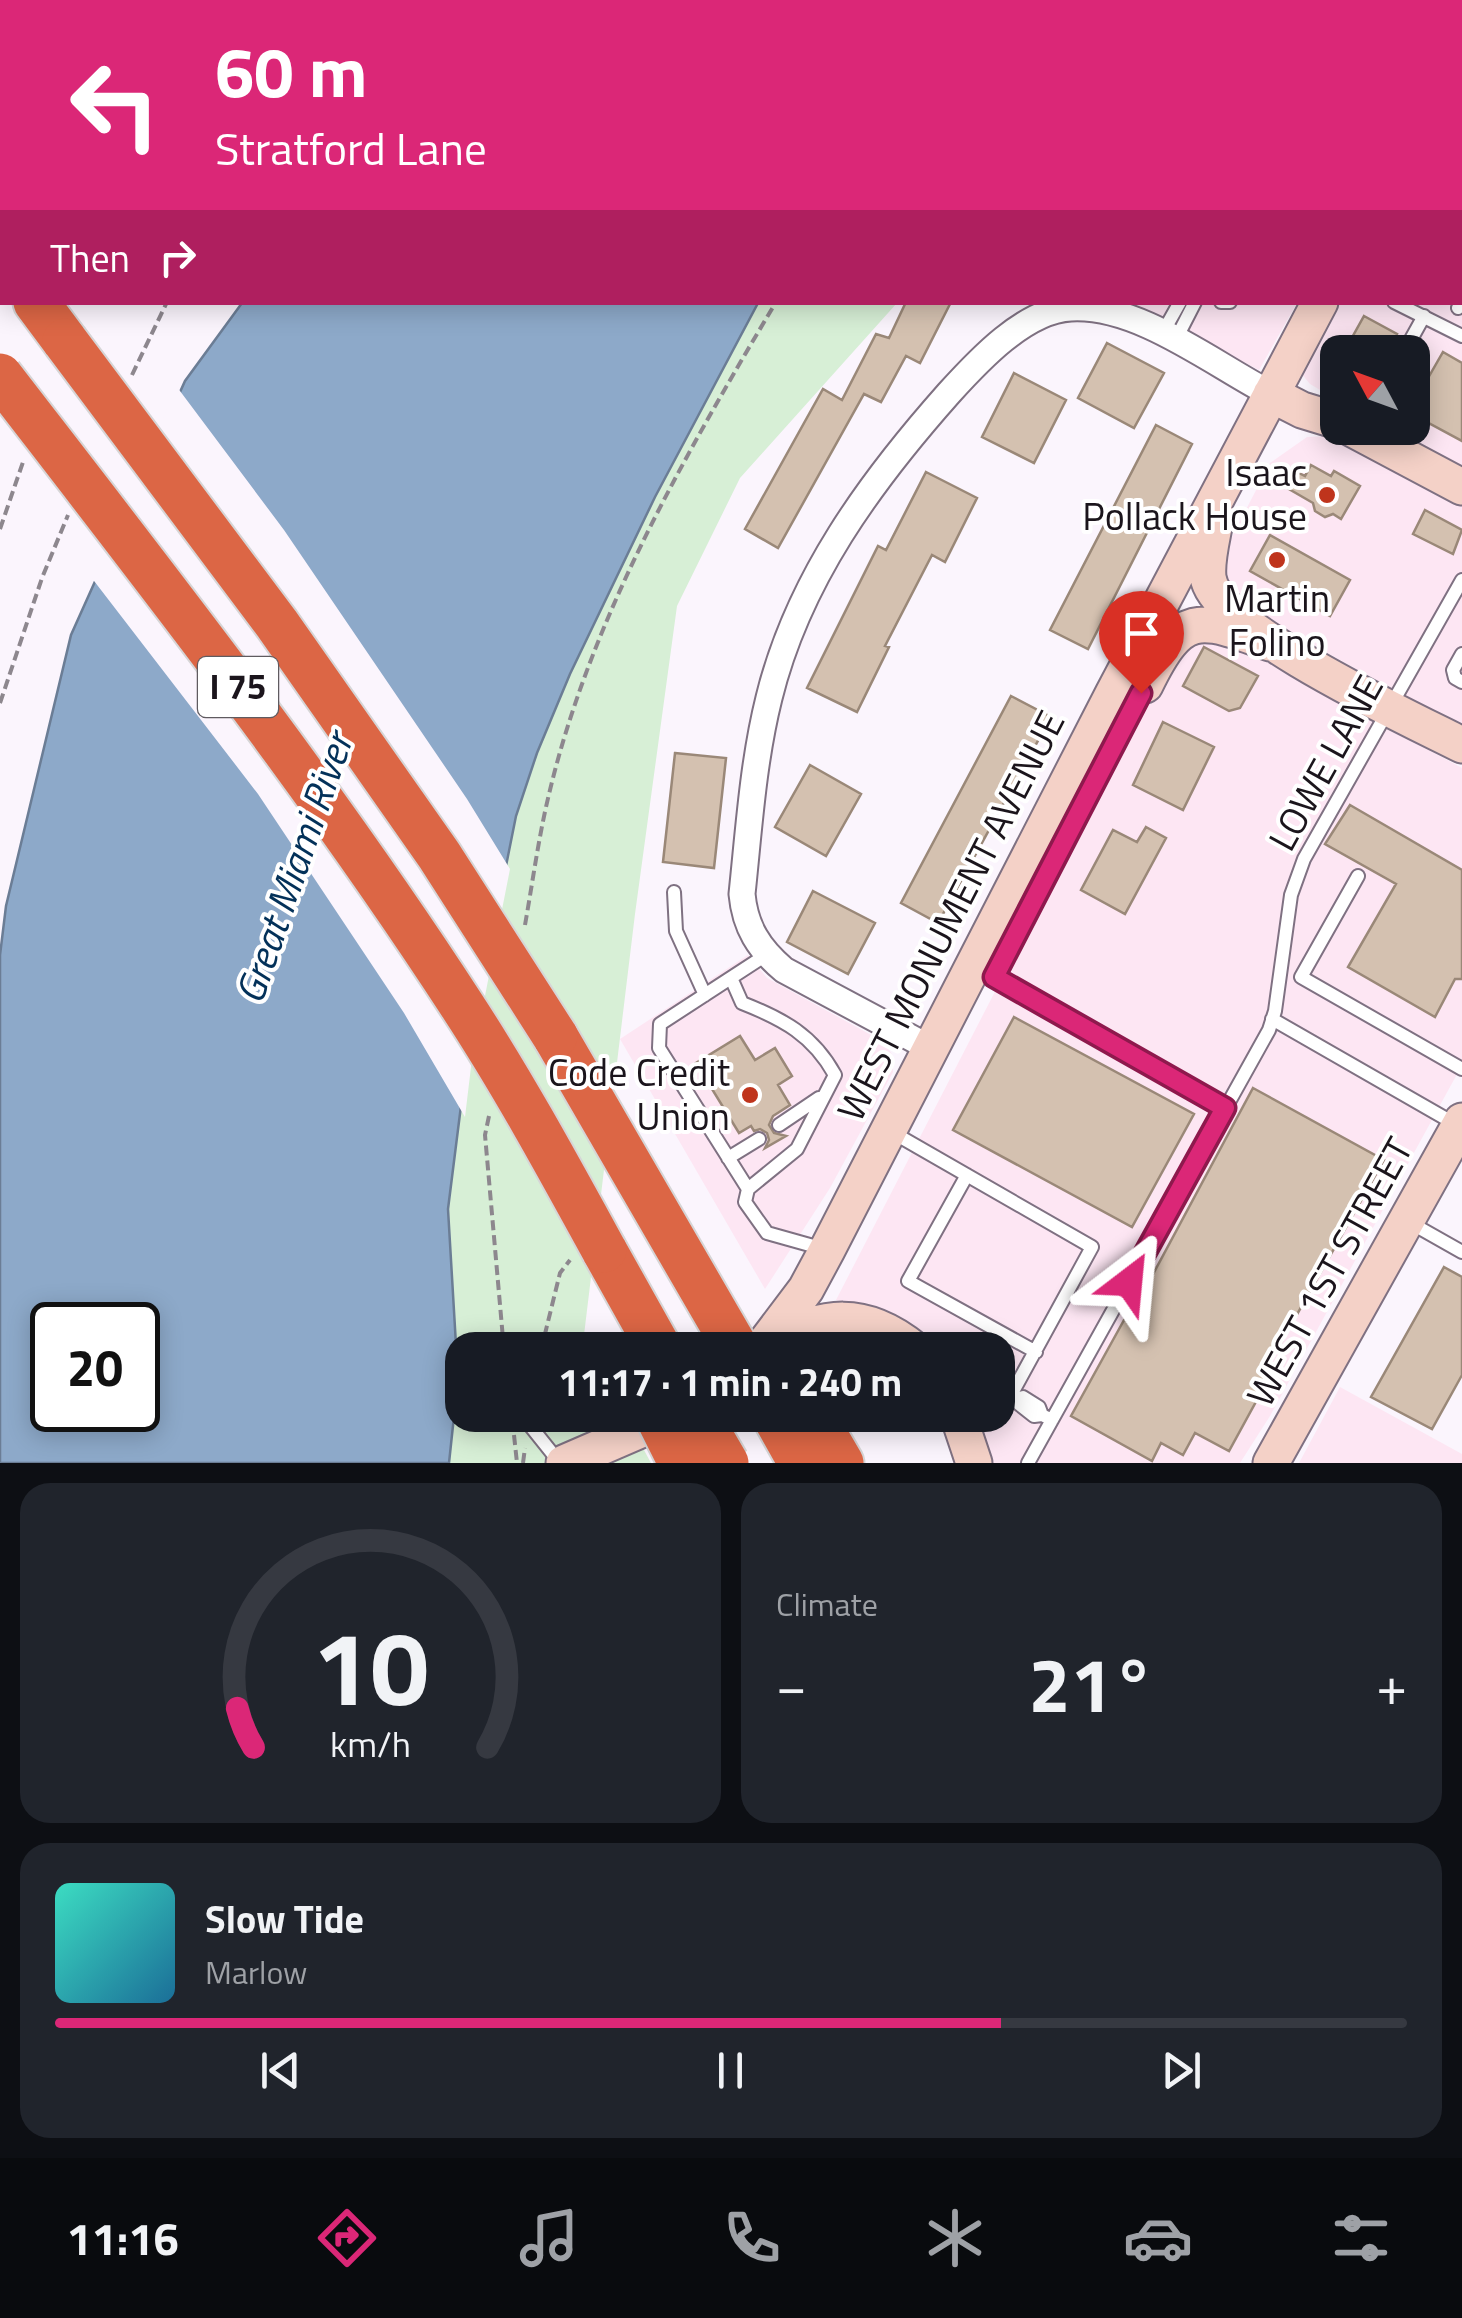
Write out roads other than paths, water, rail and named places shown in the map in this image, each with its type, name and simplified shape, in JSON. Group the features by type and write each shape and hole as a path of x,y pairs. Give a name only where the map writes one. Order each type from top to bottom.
{"highway":[{"name":"I 75","path":"38,305 277,624 439,856 555,1036 727,1332"},
{"name":"I 75","path":"0,376 346,832 533,1120 588,1253 647,1332"},
{"path":"588,1253 619,1332"},
{"path":"666,1432 683,1463"},
{"path":"708,1432 726,1463"},
{"path":"795,1432 841,1463"}],"main road":[{"name":"WEST MONUMENT AVENUE","path":"774,1332 806,1289 930,1048 983,972 1220,490 1318,305"},
{"path":"1271,394 1320,415"},
{"path":"1383,445 1462,487"},
{"path":"1220,490 1208,578 1216,595 1270,643"},
{"path":"983,972 1162,650 1191,626 1208,623 1270,643 1462,745"},
{"name":"WEST 1ST STREET","path":"1271,1463 1461,1124"},
{"path":"792,1332 810,1322 834,1319 888,1332"},
{"path":"570,1460 635,1432"},
{"path":"683,1463 704,1432"},
{"path":"964,1432 974,1463"}],"street":[{"path":"930,1048 784,970 766,955 750,931 742,894 757,757 783,653 806,596 839,536 906,442 999,343 1060,307 1104,310 1133,318 1271,394"}],"lane":[{"path":"1169,337 1179,305"},
{"path":"1169,337 1192,305"},
{"path":"1400,305 1462,336"},
{"path":"1413,335 1424,316"},
{"name":"LOWE LANE","path":"1028,1463 1047,1418 1272,1019 1291,895 1304,859 1462,580"},
{"path":"1462,654 1453,670 1455,678 1462,682"},
{"path":"1302,977 1358,876"},
{"path":"674,892 676,931 705,995"},
{"path":"748,1189 659,1048 660,1024 766,955"},
{"path":"983,972 1225,1108"},
{"path":"1280,977 1302,977 1462,1068"},
{"path":"731,978 742,1004 784,1020 824,1056 835,1076 797,1149 748,1189 745,1202 767,1233 827,1250"},
{"path":"1272,1019 1461,1124"},
{"path":"779,1125 822,1096"},
{"path":"888,1130 1092,1247 1010,1397 1023,1397 1039,1407 1047,1418"},
{"path":"728,1158 758,1139"},
{"path":"967,1174 908,1281 1036,1352"},
{"path":"1407,1221 1462,1252"},
{"path":"538,1432 570,1460"}],"water":[{"name":"Great Miami River","path":"241,305 757,305 655,497 570,674 516,816 466,1066 448,1209 455,1332 445,1332 445,1432 452,1432 449,1463 0,1463 0,955 6,906 71,635 185,381"}],"place":[{"name":"Isaac Pollack House","path":"1327,495"},
{"name":"Martin Folino","path":"1277,560"},
{"name":"Code Credit Union","path":"750,1095"}]}
